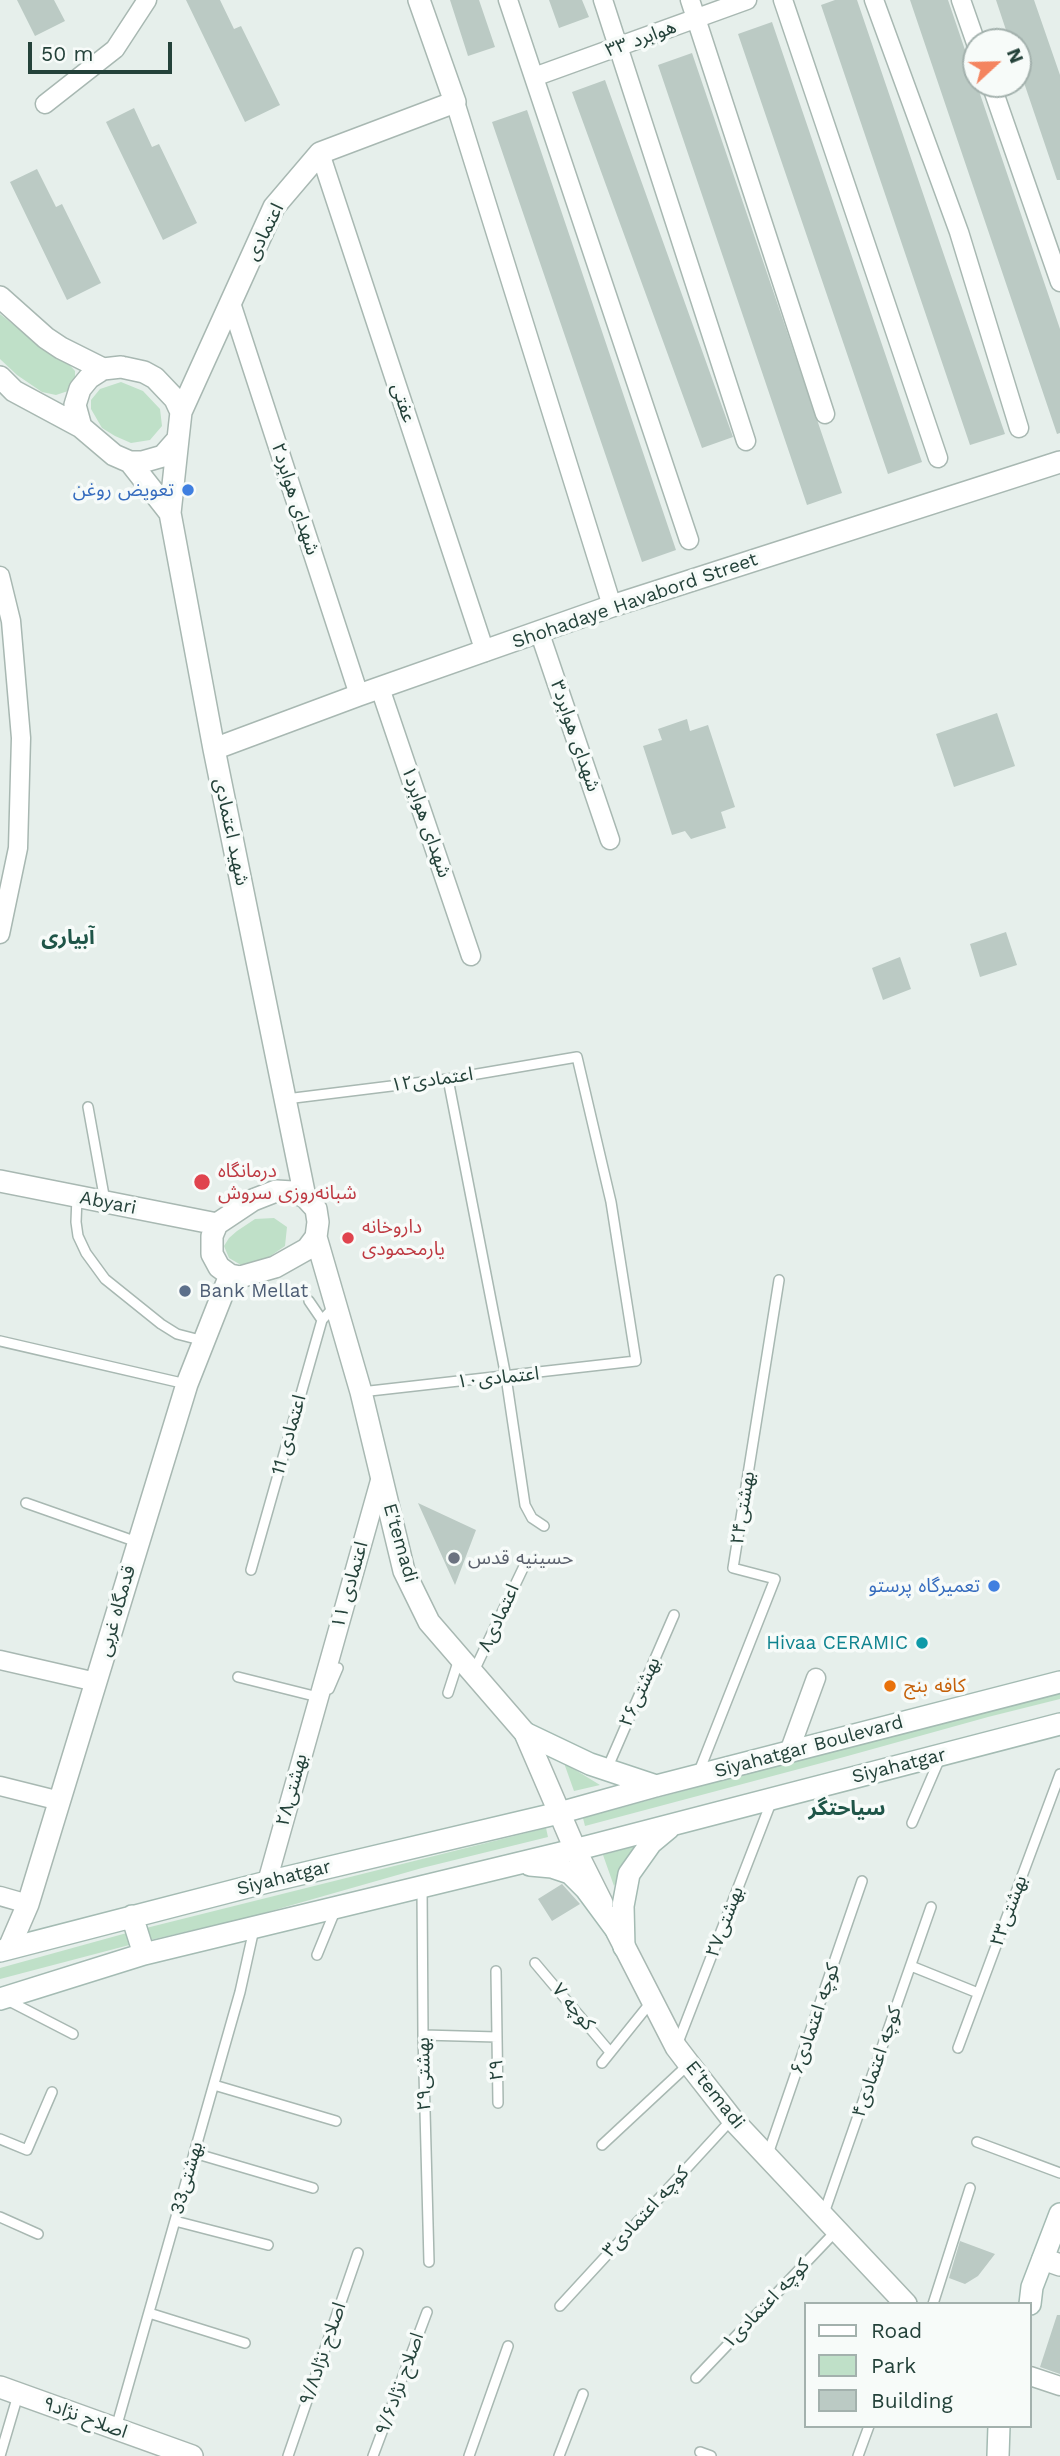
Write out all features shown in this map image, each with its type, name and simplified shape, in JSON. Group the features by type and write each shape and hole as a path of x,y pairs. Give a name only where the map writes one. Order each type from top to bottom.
{"street":[{"path":"45,104 115,49 147,0"},
{"path":"419,0 455,102 612,606"},
{"path":"508,0 689,540"},
{"path":"603,0 746,441"},
{"path":"690,0 825,414"},
{"name":"۳۳ هوابرد","path":"534,77 747,0"},
{"path":"783,0 938,458"},
{"path":"874,0 959,232 1019,428"},
{"path":"961,0 971,28"},
{"path":"995,98 1060,282"},
{"name":"اعتمادی","path":"181,412 274,206 320,153 455,102"},
{"name":"عفتی","path":"320,153 485,653"},
{"path":"0,297 26,322 61,348 103,369"},
{"name":"شهدای هوابرد۲","path":"231,303 359,695"},
{"path":"81,427 75,405 80,389 89,378 103,369 121,367 144,372 166,387 181,412 170,513"},
{"path":"0,377 14,391 81,427 114,455 130,462 142,462 163,456 178,439"},
{"path":"130,462 170,513"},
{"name":"Shohadaye Havabord Street","path":"214,749 612,606 1060,462"},
{"name":"شهید اعتمادی","path":"170,513 214,749 305,1197"},
{"path":"0,576 10,621 21,738 18,848 0,934"},
{"name":"۳شهدای هوابرد","path":"539,631 610,840"},
{"name":"شهدای هوابرد۱","path":"380,688 471,956"},
{"path":"276,1191 297,1150"},
{"name":"Abyari","path":"0,1181 217,1224"},
{"path":"276,1191 293,1192 305,1197 316,1209 318,1222 316,1237 307,1249 275,1267 240,1277 230,1275 219,1267 212,1254 212,1236 217,1224 253,1200 276,1191"},
{"name":"E'temadi","path":"316,1237 329,1313 361,1392 404,1571 429,1622 525,1733 575,1849 682,2055 732,2119 904,2302"},
{"name":"قدمگاه غربی","path":"5,1950 28,1904 187,1384 230,1275"},
{"name":"۱۱ اعتمادی","path":"318,1697 382,1474"},
{"path":"0,1660 96,1682"},
{"path":"789,1752 816,1678"},
{"name":"Siyahatgar Boulevard","path":"559,1813 1060,1682"},
{"name":"۲۸بهشتی","path":"267,1882 318,1697"},
{"name":"Siyahatgar","path":"1,1998 144,1954 673,1825 1060,1724"},
{"path":"525,1733 590,1764 656,1786"},
{"path":"0,1786 60,1801"},
{"name":"Siyahatgar","path":"5,1950 267,1882 559,1813"},
{"path":"620,1939 629,1874 651,1843 673,1825"},
{"path":"517,1863 552,1867 570,1873 586,1889 620,1939"},
{"path":"0,1896 28,1904"},
{"path":"132,1916 144,1954"},
{"path":"1031,2295 1051,2262 1060,2214"},
{"path":"1032,2377 1060,2386"},
{"name":"اصلاح نژاد۹","path":"9,2390 116,2429 158,2450 192,2456"},
{"path":"998,2456 999,2428"}],"lane":[{"name":"اعتمادی۱۲","path":"286,1099 448,1079 577,1057 611,1202 636,1361"},
{"path":"448,1079 506,1377 525,1505 532,1518 544,1526"},
{"path":"88,1107 106,1203"},
{"path":"77,1197 78,1236 86,1253 106,1279 177,1334 204,1340"},
{"name":"۲۴بهشتی","path":"698,1776 775,1579 733,1568 779,1280"},
{"path":"309,1301 329,1313"},
{"name":"11 اعتمادی","path":"251,1570 329,1313"},
{"path":"0,1341 187,1384"},
{"name":"اعتمادی۱۰","path":"361,1392 636,1361"},
{"path":"26,1503 137,1542"},
{"name":"اعتمادی۸","path":"448,1693 466,1667 526,1562"},
{"name":"۲۶بهشتی","path":"607,1769 674,1615"},
{"path":"305,1742 338,1668"},
{"path":"238,1677 318,1697"},
{"path":"912,1823 940,1756"},
{"name":"۲۳بهشتی","path":"958,2048 1060,1774"},
{"name":"۲۷بهشتی","path":"682,2055 773,1798"},
{"name":"کوچه اعتمادی۶","path":"767,2156 862,1881"},
{"name":"۲۹بهشتی","path":"422,1886 429,2262"},
{"path":"317,1955 337,1906"},
{"name":"کوچه اعتمادی۴","path":"830,2224 931,1907"},
{"name":"33بهشتی","path":"116,2429 240,1992 254,1927"},
{"name":"کوچه ۷","path":"535,1963 610,2052"},
{"path":"911,1966 978,1993"},
{"name":"۲۹","path":"496,1971 498,2103"},
{"path":"1,1998 72,2034"},
{"path":"601,2063 652,2001"},
{"path":"423,2035 497,2037"},
{"path":"602,2145 682,2055"},
{"path":"214,2085 335,2121"},
{"path":"0,2139 27,2150 52,2092"},
{"name":"کوچه اعتمادی۳","path":"560,2306 732,2119"},
{"path":"977,2142 1060,2173"},
{"path":"194,2153 313,2188"},
{"path":"934,2302 970,2188"},
{"path":"0,2217 38,2234"},
{"path":"175,2221 268,2245"},
{"name":"کوچه اعتمادی۱","path":"696,2378 830,2224"},
{"name":"اصلاح نژاد۹/۸","path":"288,2456 358,2253"},
{"name":"اصلاح نژاد۹/۶","path":"373,2456 426,2312"},
{"path":"149,2313 245,2343"},
{"path":"469,2456 508,2346"},
{"path":"0,2456 9,2390"},
{"path":"559,2456 583,2394"},
{"path":"858,2456 868,2428"},
{"path":"700,2452 711,2456"}],"green space":[{"path":"0,314 38,344 66,361 75,371 75,383 68,391 56,395 42,392 0,359"},
{"path":"121,382 143,391 160,409 162,426 150,440 131,443 115,436 102,428 91,409 91,400 100,389"},
{"path":"274,1218 287,1227 285,1246 266,1259 241,1265 229,1258 224,1246 229,1238 255,1219"},
{"path":"1060,1689 1060,1699 585,1826 583,1818"},
{"path":"564,1763 600,1785 574,1791"},
{"path":"546,1828 548,1837 422,1868 250,1917 0,1979 0,1968 134,1931"},
{"path":"635,1846 614,1886 603,1855"}],"building":[{"path":"17,0 54,0 65,21 35,36"},
{"path":"186,0 220,0 234,29 241,26 280,105 245,122"},
{"path":"450,0 479,0 495,47 468,56"},
{"path":"549,0 582,0 589,17 559,28"},
{"path":"835,0 857,0 1005,434 970,445 821,5"},
{"path":"910,0 948,0 962,41 962,98 981,98 1060,329 1060,433 1057,434"},
{"path":"996,0 1034,0 1060,75 1060,180 1057,180 1029,98 1032,98 1032,28 1005,28"},
{"path":"772,22 922,462 888,474 738,34"},
{"path":"692,53 842,493 807,505 658,65"},
{"path":"605,80 733,437 702,448 572,92"},
{"path":"134,108 152,147 159,144 197,223 163,240 106,122"},
{"path":"527,110 676,550 642,562 492,122"},
{"path":"37,169 56,207 62,204 101,283 67,300 10,182"},
{"path":"997,713 1015,766 954,787 936,734"},
{"path":"687,719 690,731 708,725 735,807 721,812 726,828 691,839 685,831 672,835 643,746 662,740 658,729"},
{"path":"1006,932 1017,965 980,977 970,944"},
{"path":"900,957 911,989 883,1000 872,968"},
{"name":"حسینیه قدس","path":"418,1503 476,1530 455,1585"},
{"path":"562,1884 580,1904 552,1921 538,1899"},
{"path":"960,2241 995,2254 978,2276 965,2284 949,2278"},
{"path":"1057,2315 1060,2315 1060,2374 1040,2367"}],"place":[{"name":"تعویض روغن","path":"188,490"},
{"name":"درمانگاه شبانه‌روزی سروش","path":"202,1182"},
{"name":"داروخانه یارمحمودی","path":"348,1238"},
{"name":"Bank Mellat","path":"185,1291"},
{"name":"حسینیه قدس","path":"454,1558"},
{"name":"تعمیرگاه پرستو","path":"994,1586"},
{"name":"Hivaa CERAMIC","path":"922,1643"},
{"name":"کافه بنج","path":"890,1686"}],"district":[{"name":"آبیاری","path":"68,938"},
{"name":"سیاحتگر","path":"847,1809"}]}
